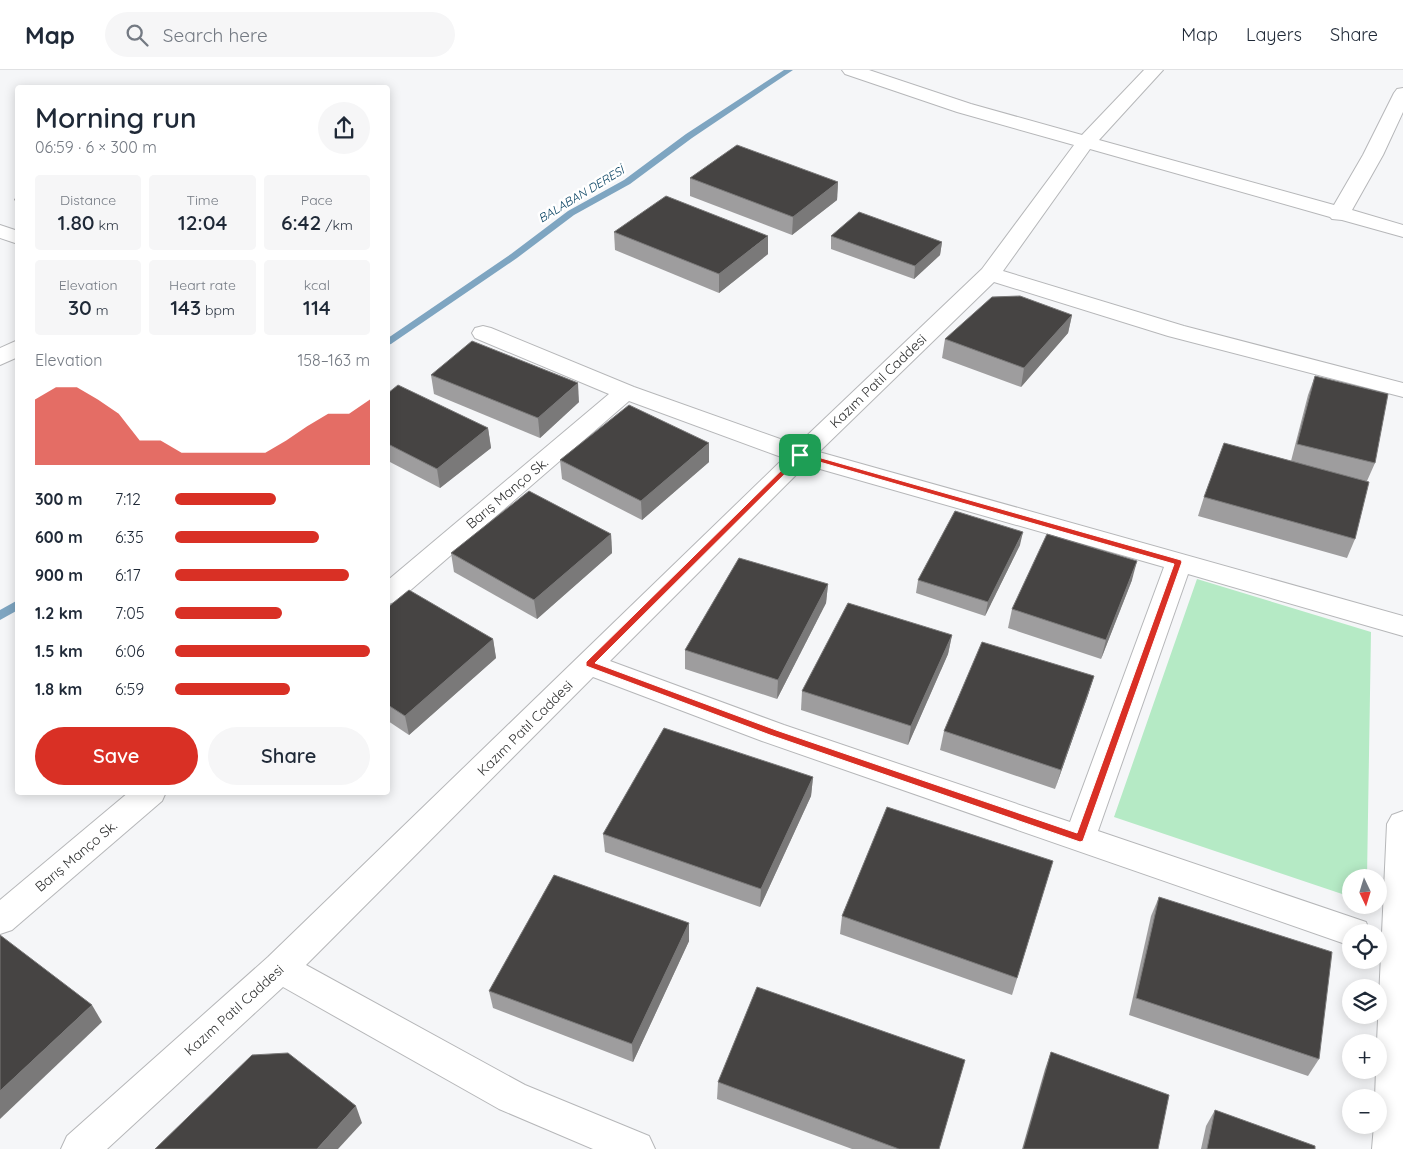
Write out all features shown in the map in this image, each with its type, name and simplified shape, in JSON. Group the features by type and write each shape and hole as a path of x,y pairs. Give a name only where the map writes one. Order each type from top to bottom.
{"street":[{"path":"851,70 964,108 1339,215 1403,231"},
{"name":"Kazım Patıl Caddesi","path":"80,1149 280,968 800,455 990,274 1085,143 1154,70"},
{"path":"1339,215 1373,155 1403,93"},
{"path":"0,231 15,237"},
{"path":"990,274 1176,331 1403,390"},
{"path":"483,333 626,392 800,455 1403,626"},
{"path":"0,358 15,349"},
{"name":"Barış Manço Sk.","path":"390,592 626,392"},
{"path":"1080,838 1178,562"},
{"path":"589,664 773,733 1342,928"},
{"name":"Barış Manço Sk.","path":"0,920 147,795"},
{"path":"1391,1149 1389,945 1403,824"},
{"path":"280,968 512,1097 636,1149"}],"green space":[{"path":"1197,579 1371,632 1367,869 1342,869 1342,894 1114,817"}],"building":[{"path":"737,145 838,182 793,217 690,178"},
{"path":"666,196 768,236 719,274 614,232"},
{"path":"859,212 942,242 915,266 831,236"},
{"path":"1020,296 1072,315 1024,368 945,339 992,297"},
{"path":"472,341 578,383 538,418 431,375"},
{"path":"1315,376 1388,394 1375,463 1297,444"},
{"path":"398,385 488,428 437,469 390,445 390,391"},
{"path":"629,405 709,443 641,501 560,460"},
{"path":"1224,443 1369,482 1355,539 1204,497"},
{"path":"529,491 611,534 534,600 451,553"},
{"path":"955,511 1023,532 988,602 918,580"},
{"path":"1047,534 1137,561 1106,640 1012,609"},
{"path":"739,558 828,584 778,680 685,650"},
{"path":"409,590 493,639 405,716 390,706 390,605"},
{"path":"848,603 952,635 911,726 802,691"},
{"path":"982,642 1094,676 1061,770 944,731"},
{"path":"664,728 813,777 761,889 603,834"},
{"path":"887,807 1053,861 1017,978 842,916"},
{"path":"554,875 689,923 632,1044 489,991"},
{"path":"1159,897 1332,952 1319,1059 1136,998"},
{"path":"0,935 92,1005 0,1091"},
{"path":"757,987 965,1060 939,1149 899,1149 718,1082"},
{"path":"1051,1052 1169,1095 1158,1149 1023,1149"},
{"path":"288,1053 356,1106 317,1149 155,1149 252,1055"},
{"path":"1215,1110 1315,1146 1315,1149 1207,1149"}],"waterway":[{"name":"BALABAN DERESİ","path":"390,341 514,256 571,213 627,182 689,136 789,70"},
{"name":"BALABAN DERESİ","path":"0,616 15,606"}],"route":[{"path":"800,455 1178,562 1080,838 773,733 589,664 800,455"}]}
